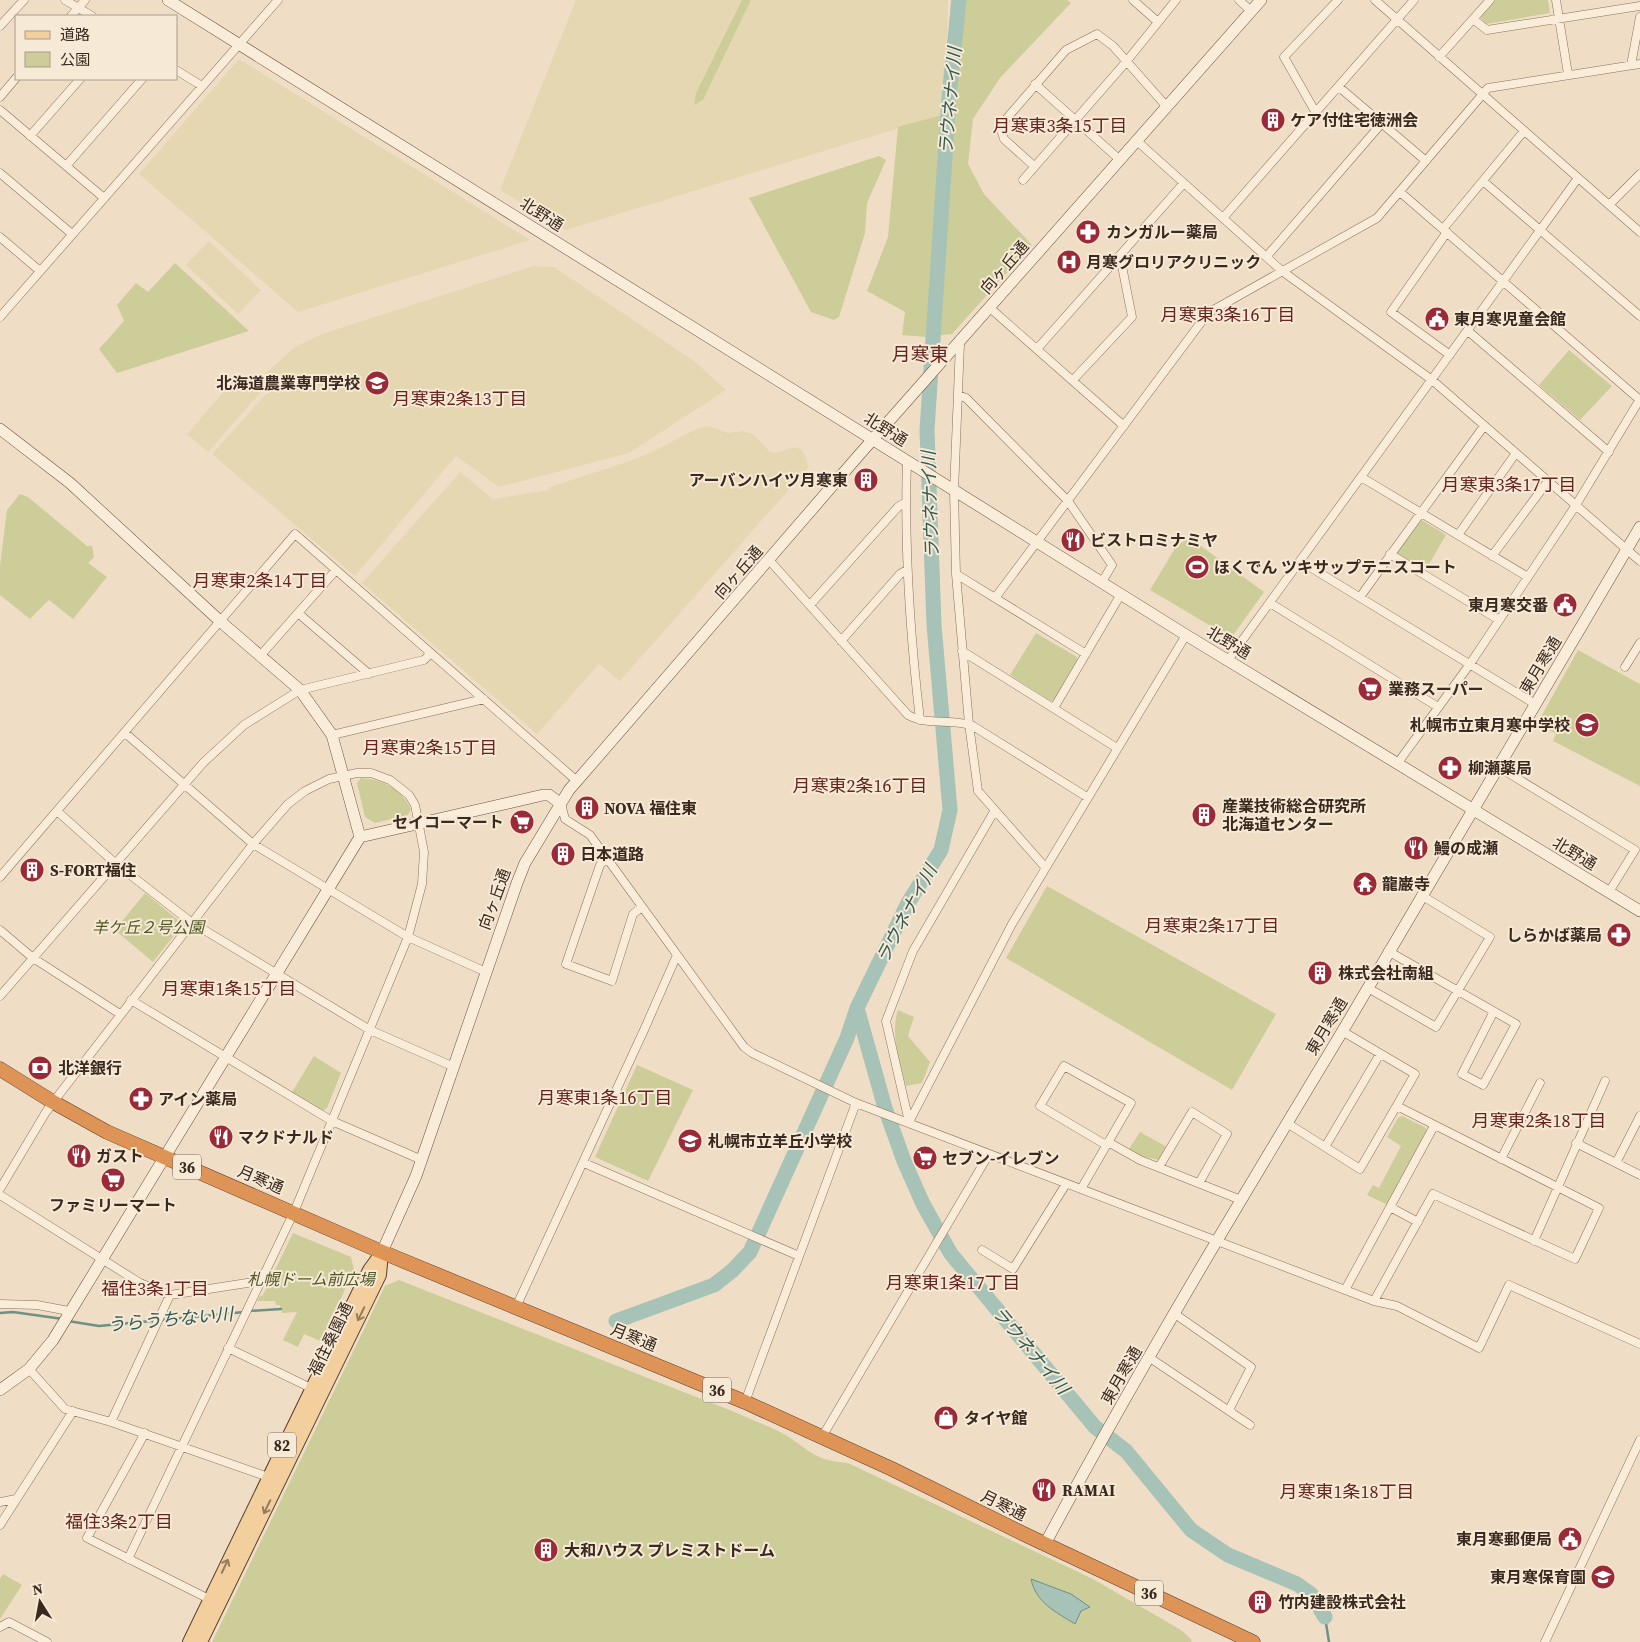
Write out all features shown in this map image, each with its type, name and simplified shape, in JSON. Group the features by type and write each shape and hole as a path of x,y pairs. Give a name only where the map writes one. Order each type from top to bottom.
{"highway":[{"name":"月寒通","path":"0,1069 53,1102 107,1132 382,1252 745,1402 1253,1642"}],"main road":[{"name":"福住桑園通","path":"273,1479 311,1388 369,1270 382,1252"},
{"name":"福住桑園通","path":"188,1642 214,1601 273,1479 380,1275 382,1252"},
{"name":"福住桑園通","path":"201,1642 214,1601"}],"street":[{"path":"0,26 24,0"},
{"path":"65,0 90,15"},
{"path":"72,15 85,0"},
{"name":"北野通","path":"168,0 1186,635 1640,911"},
{"path":"0,317 3,307 40,271 278,0"},
{"path":"1133,0 1158,22"},
{"path":"1023,180 1075,118 1126,62 1176,0"},
{"path":"1239,0 1251,11"},
{"name":"向ヶ丘通","path":"382,1252 422,1160 525,863 561,804 578,781 874,440 1261,0"},
{"path":"1316,113 1284,57 1338,0"},
{"path":"1375,0 1640,232"},
{"path":"1223,218 1414,0"},
{"path":"1439,56 1490,0"},
{"path":"1556,0 1568,74"},
{"path":"1613,0 1614,10"},
{"path":"1473,19 1487,30 1640,6"},
{"path":"1631,65 1640,17"},
{"path":"1034,166 1004,139 1000,126 1066,50 1096,34 1113,46 1167,107"},
{"path":"995,598 1208,313 1377,218 1488,88 1640,64"},
{"path":"178,71 202,86"},
{"path":"0,97 15,79"},
{"path":"30,136 79,80"},
{"path":"66,166 141,80"},
{"path":"1035,84 1120,160"},
{"path":"1339,86 1426,162"},
{"path":"0,110 104,198"},
{"path":"1267,256 1382,123"},
{"path":"1450,355 1390,312 1445,231 1524,131"},
{"path":"1137,142 1282,271 1432,380 1640,561"},
{"path":"0,173 72,234"},
{"path":"1609,205 1640,174"},
{"path":"1228,660 1578,178"},
{"path":"1483,181 1640,316"},
{"path":"1037,349 1183,184"},
{"path":"1397,764 1470,664 1576,505 1640,400 1400,192"},
{"path":"0,237 40,271"},
{"path":"1073,380 1132,317 1120,256"},
{"path":"990,308 1124,426"},
{"path":"1468,331 1609,452"},
{"path":"960,343 952,489 962,652 978,791 1045,867"},
{"path":"958,394 966,398 1068,501 1112,565 1102,582"},
{"path":"1360,597 1484,426"},
{"path":"0,429 70,483 221,622 300,690 332,734 360,837"},
{"path":"1458,535 1516,453"},
{"path":"910,463 906,502 907,570 910,631 920,720"},
{"path":"1361,477 1528,577"},
{"path":"1492,556 1548,480"},
{"path":"810,605 898,508 906,502"},
{"name":"東月寒通","path":"1044,1544 1216,1242 1368,988 1421,895 1472,810 1500,768 1535,704 1640,527"},
{"path":"0,877 295,534 578,781"},
{"path":"1390,554 1499,620"},
{"path":"770,561 908,715 920,720 969,724 1087,797"},
{"path":"1300,561 1535,704"},
{"path":"260,656 336,570"},
{"path":"841,641 900,574 907,570"},
{"path":"956,574 1086,654"},
{"path":"1054,708 1121,594"},
{"path":"1270,603 1438,707"},
{"path":"298,613 369,674"},
{"path":"909,1122 990,964 1045,867 1186,635"},
{"path":"1625,667 1640,644"},
{"path":"962,652 1117,748"},
{"path":"0,996 203,763 244,725 300,690 424,660 431,653"},
{"path":"332,734 484,698"},
{"path":"125,733 253,844 408,938 486,972"},
{"path":"1500,768 1635,850 1609,892"},
{"path":"0,1189 53,1102 191,922 253,844 288,804 317,784 344,775 371,773 390,780 409,795 415,805 424,852 422,884 408,938 294,1212 128,1559"},
{"path":"0,1390 29,1369 66,1317 360,837 543,795 550,795 561,804 565,818 590,835 744,1047 819,1086 873,1110 909,1122 1216,1242 1374,1301 1397,1306 1479,1348 1509,1285 1640,1344"},
{"path":"909,1122 886,1021 913,951 995,810"},
{"path":"56,811 115,863 191,922 370,1030 454,1067"},
{"path":"607,857 600,865 566,964 612,981 633,914 642,907"},
{"path":"1368,988 1436,1027 1490,937 1421,895"},
{"path":"0,930 33,958 120,1014"},
{"path":"1388,951 1516,1024 1482,1085 1462,1074 1494,1013"},
{"path":"516,1307 584,1163 677,955"},
{"path":"131,1000 332,1121 422,1160"},
{"path":"1287,1123 1360,1169 1415,1074 1342,1032"},
{"path":"1326,1147 1380,1054"},
{"path":"1080,1189 1107,1143 1131,1103 1064,1066 1040,1106 1107,1143 1140,1160 1241,1200"},
{"path":"1534,1241 1605,1081"},
{"path":"1501,1159 1540,1083"},
{"path":"745,1402 856,1103"},
{"path":"1374,1301 1433,1194 1576,1259 1599,1208 1434,1126 1398,1106"},
{"path":"1159,1167 1192,1112 1227,1134 1198,1183"},
{"path":"1616,1163 1640,1116"},
{"path":"1345,1290 1434,1126"},
{"path":"1576,1143 1640,1175"},
{"path":"822,1437 989,1154"},
{"path":"584,1163 799,1256"},
{"path":"982,1250 1013,1269 1066,1184"},
{"path":"0,1195 140,1283 170,1295 260,1281"},
{"path":"1390,1207 1418,1222"},
{"path":"111,1422 157,1327 170,1295"},
{"path":"0,1304 37,1305 66,1317"},
{"path":"1175,1314 1251,1367 1228,1410"},
{"path":"228,1348 311,1388"},
{"path":"1150,1358 1250,1425"},
{"path":"29,1369 65,1408 111,1422 273,1479"},
{"path":"0,1525 73,1411"},
{"path":"145,1434 87,1538 214,1601"},
{"path":"1545,1642 1637,1456 1640,1440"},
{"path":"0,1502 16,1499"},
{"path":"0,1628 9,1622 47,1642"}],"shaded area":[{"path":"576,0 742,0 696,93 703,99 751,0 948,0 945,114 566,230 500,190"},
{"path":"239,59 530,240 298,312 139,174"},
{"path":"209,241 261,290 238,314 186,265"},
{"path":"533,266 554,267 694,361 726,390 629,453 499,487 456,456 355,576 212,454 269,391 257,381 295,347 322,334"},
{"path":"239,374 260,393 208,452 187,434"},
{"path":"709,426 728,433 743,431 753,434 769,451 775,453 795,447 802,450 807,460 808,468 620,681 599,664 537,734 362,583 460,472 493,499 549,490 550,487 627,462 654,451 696,429"},
{"path":"1031,1579 1071,1594 1090,1607 1081,1611 1075,1624 1042,1601"}],"green space":[{"path":"742,0 751,0 703,100 694,105 696,93"},
{"path":"951,0 1067,0 1071,3 1000,78 973,119 968,164 984,194 1032,245 952,334 926,337 902,335 905,312 867,291 888,237 898,127 945,114"},
{"path":"1493,0 1548,0 1550,13 1486,24 1479,16"},
{"path":"879,156 886,160 867,203 865,233 839,317 834,320 811,312 749,198"},
{"path":"175,263 249,331 117,373 99,349 124,321 117,305 136,283 148,292"},
{"path":"1569,350 1612,386 1580,420 1539,385"},
{"path":"20,494 28,497 87,546 92,546 94,557 88,563 107,577 73,619 49,600 30,619 0,595 0,566 7,510"},
{"path":"1420,519 1446,535 1425,571 1395,554"},
{"name":"ほくでん ツキサップテニスコート","path":"1190,538 1264,592 1231,638 1150,590 1177,545"},
{"path":"1036,633 1077,657 1054,700 1051,701 1010,675"},
{"path":"1578,650 1640,684 1640,786 1553,741 1556,734 1537,724"},
{"path":"361,778 384,783 397,790 411,809 408,815 375,823 365,817 357,783"},
{"path":"1047,886 1276,1014 1232,1090 1006,958"},
{"name":"羊ケ丘２号公園","path":"145,893 183,924 153,962 115,930"},
{"path":"898,1010 914,1017 908,1036 930,1062 922,1083 906,1086 895,1039"},
{"path":"314,1056 341,1073 327,1108 322,1111 292,1092"},
{"path":"637,1065 693,1090 648,1181 595,1157"},
{"path":"1402,1116 1426,1128 1426,1132 1388,1205 1367,1195 1373,1185 1379,1188 1401,1146 1387,1137 1398,1118"},
{"path":"1140,1132 1167,1147 1159,1160 1140,1156 1129,1149"},
{"name":"札幌ドーム前広場","path":"293,1233 351,1257 354,1269 322,1342 304,1334 298,1347 283,1340 297,1312 282,1313 280,1305 276,1305 275,1301 257,1301 263,1295"},
{"path":"399,1280 770,1427 819,1457 848,1463 1093,1579 1181,1630 1192,1640 1191,1642 212,1642 385,1286"},
{"path":"3,1574 22,1585 0,1619 0,1579"}],"waterway":[{"name":"ラウネナイ川","path":"616,1321 714,1285 733,1270 750,1252 847,1038 857,1008 908,903 941,850 950,810 934,625 927,430 949,97 959,0"},
{"name":"ラウネナイ川","path":"857,1008 885,1108 904,1161 923,1204 951,1254 1095,1427 1126,1451 1191,1530 1228,1555 1297,1584 1311,1594 1325,1617"},
{"name":"うらうちない川","path":"249,1311 281,1309"},
{"name":"うらうちない川","path":"0,1313 13,1312 63,1319"},
{"name":"うらうちない川","path":"68,1321 99,1326 244,1312"},
{"name":"ラウネナイ川","path":"1325,1617 1329,1642"}],"place":[{"name":"ケア付住宅徳洲会","path":"1273,120"},
{"name":"カンガルー薬局","path":"1088,232"},
{"name":"月寒グロリアクリニック","path":"1069,262"},
{"name":"東月寒児童会館","path":"1437,319"},
{"name":"北海道農業専門学校","path":"377,383"},
{"name":"アーバンハイツ月寒東","path":"866,480"},
{"name":"ビストロミナミヤ","path":"1073,540"},
{"name":"ほくでん ツキサップテニスコート","path":"1197,567"},
{"name":"東月寒交番","path":"1565,605"},
{"name":"業務スーパー","path":"1370,689"},
{"name":"札幌市立東月寒中学校","path":"1587,725"},
{"name":"柳瀬薬局","path":"1450,768"},
{"name":"NOVA 福住東","path":"587,808"},
{"name":"産業技術総合研究所 北海道センター","path":"1204,815"},
{"name":"セイコーマート","path":"522,822"},
{"name":"鰻の成瀬","path":"1416,848"},
{"name":"日本道路","path":"563,854"},
{"name":"S-FORT福住","path":"32,870"},
{"name":"龍巌寺","path":"1365,884"},
{"name":"しらかば薬局","path":"1619,935"},
{"name":"株式会社南組","path":"1320,973"},
{"name":"北洋銀行","path":"40,1068"},
{"name":"アイン薬局","path":"141,1099"},
{"name":"マクドナルド","path":"221,1137"},
{"name":"札幌市立羊丘小学校","path":"690,1141"},
{"name":"ガスト","path":"79,1156"},
{"name":"セブン-イレブン","path":"925,1158"},
{"name":"ファミリーマート","path":"113,1180"},
{"name":"タイヤ館","path":"946,1418"},
{"name":"RAMAI","path":"1044,1490"},
{"name":"東月寒郵便局","path":"1570,1539"},
{"name":"大和ハウス プレミストドーム","path":"546,1550"},
{"name":"東月寒保育園","path":"1603,1577"},
{"name":"竹内建設株式会社","path":"1260,1602"}],"district":[{"name":"月寒東3条15丁目","path":"1060,125"},
{"name":"月寒東3条16丁目","path":"1228,314"},
{"name":"月寒東","path":"920,354"},
{"name":"月寒東2条13丁目","path":"460,398"},
{"name":"月寒東3条17丁目","path":"1509,484"},
{"name":"月寒東2条14丁目","path":"260,580"},
{"name":"月寒東2条15丁目","path":"430,747"},
{"name":"月寒東2条16丁目","path":"860,785"},
{"name":"月寒東2条17丁目","path":"1212,925"},
{"name":"月寒東1条15丁目","path":"229,988"},
{"name":"月寒東1条16丁目","path":"605,1097"},
{"name":"月寒東2条18丁目","path":"1539,1120"},
{"name":"月寒東1条17丁目","path":"953,1282"},
{"name":"福住3条1丁目","path":"155,1288"},
{"name":"月寒東1条18丁目","path":"1347,1491"},
{"name":"福住3条2丁目","path":"119,1521"}]}
